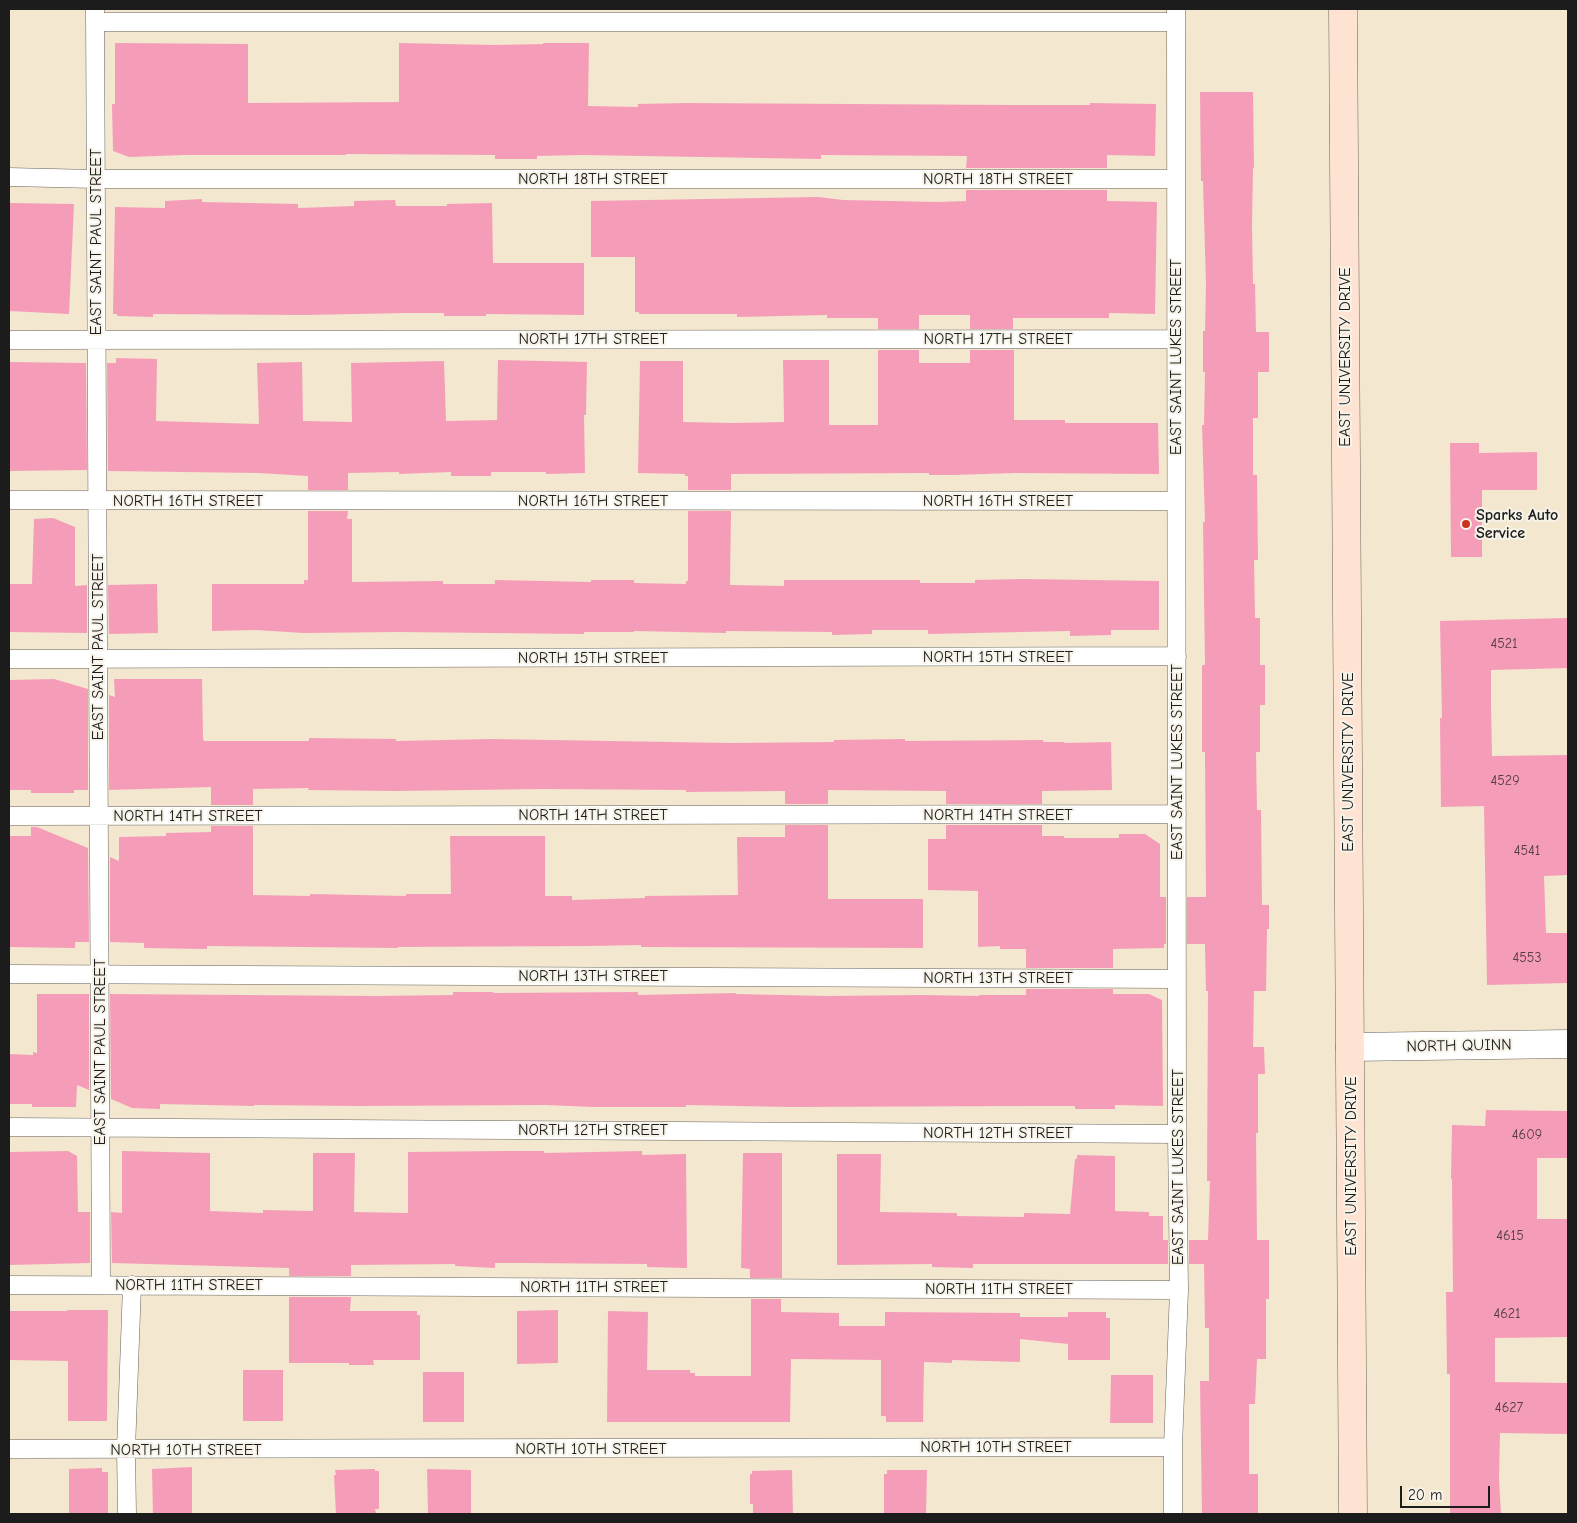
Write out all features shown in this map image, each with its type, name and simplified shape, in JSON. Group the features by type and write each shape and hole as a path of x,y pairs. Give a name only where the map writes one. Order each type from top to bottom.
{"main road":[{"name":"EAST UNIVERSITY DRIVE","path":"1343,9 1353,1514"}],"street":[{"name":"NORTH QUINN","path":"1350,1047 1568,1044"}],"lane":[{"path":"95,15 1176,15"},
{"name":"EAST SAINT PAUL STREET","path":"95,15 101,1285"},
{"name":"EAST SAINT LUKES STREET","path":"1173,1514 1173,1446 1179,1290 1177,1134 1176,15"},
{"name":"NORTH 18TH STREET","path":"9,177 95,179 1176,179"},
{"name":"NORTH 17TH STREET","path":"9,340 1176,339"},
{"name":"NORTH 16TH STREET","path":"9,500 1176,501"},
{"name":"NORTH 15TH STREET","path":"9,659 1177,656"},
{"name":"NORTH 14TH STREET","path":"9,816 1177,814"},
{"name":"NORTH 13TH STREET","path":"9,974 1177,979"},
{"name":"NORTH 12TH STREET","path":"9,1127 1177,1134"},
{"name":"NORTH 11TH STREET","path":"9,1285 1179,1290"},
{"path":"127,1514 126,1450 132,1285"},
{"name":"NORTH 10TH STREET","path":"9,1449 1173,1446"}],"building":[{"path":"115,43 248,44 248,103 399,102 399,43 494,45 589,43 588,106 638,107 638,104 685,103 1156,104 1155,156 1107,155 1107,168 966,168 967,156 821,155 821,159 583,155 537,156 537,159 495,159 495,155 346,154 129,157 113,151 112,104 115,104"},
{"path":"1200,92 1253,92 1254,168 1252,226 1256,332 1269,332 1269,372 1258,372 1258,418 1253,418 1253,475 1257,475 1258,560 1254,560 1255,618 1260,618 1260,665 1265,665 1265,705 1260,705 1260,752 1256,752 1257,810 1261,810 1262,905 1269,905 1266,991 1254,991 1253,1047 1264,1047 1265,1074 1258,1074 1258,1133 1256,1133 1257,1240 1269,1240 1269,1299 1266,1299 1266,1359 1257,1359 1255,1404 1249,1404 1249,1474 1258,1474 1258,1513 1202,1513 1200,1381 1209,1381 1209,1328 1205,1328 1204,1264 1189,1264 1189,1240 1208,1240 1210,1181 1207,1181 1208,991 1206,991 1205,944 1187,944 1187,897 1206,897 1205,752 1202,752 1202,665 1205,665 1203,522 1205,522 1202,425 1204,425 1205,372 1203,372 1203,331 1205,331 1206,284 1203,181 1201,181"},
{"path":"966,190 1107,190 1107,201 1157,202 1155,314 1109,313 1109,318 1013,318 1013,329 970,329 970,315 919,315 919,329 878,329 878,318 827,318 827,315 737,317 737,314 639,314 639,312 635,312 635,257 591,257 591,201 818,197 843,200 938,202 966,201"},
{"path":"202,199 202,202 298,204 298,208 354,206 354,201 395,200 396,206 447,206 447,204 492,203 493,263 584,263 584,315 486,314 486,316 444,316 444,313 304,315 153,314 153,317 117,316 117,314 113,314 115,207 165,208 165,201"},
{"path":"9,203 74,204 69,314 9,311"},
{"path":"878,350 919,350 919,363 970,363 970,350 1014,350 1014,420 1065,420 1065,423 1158,423 1159,474 731,474 731,490 688,490 688,476 685,476 685,474 638,473 640,361 683,361 683,422 734,423 784,422 783,360 829,360 829,425 878,425"},
{"path":"116,358 157,359 156,421 259,424 257,363 302,362 303,421 352,422 351,363 444,361 446,421 497,420 498,360 587,362 586,415 584,415 585,473 491,472 491,476 451,476 451,472 348,473 348,490 308,490 308,476 258,473 108,471 107,363 116,363"},
{"path":"9,362 86,363 87,470 9,471"},
{"name":"Sparks Auto Service","path":"1450,443 1479,443 1479,453 1537,452 1537,490 1482,490 1482,557 1451,557"},
{"path":"308,511 348,511 347,519 352,519 352,582 443,581 443,584 495,584 495,580 591,582 591,580 634,580 634,583 686,584 686,581 688,581 688,511 731,511 730,585 784,586 784,580 920,580 920,583 975,583 975,580 1023,579 1159,581 1159,630 1111,630 1111,635 1070,636 1070,631 928,634 928,630 872,630 872,634 832,635 832,632 726,631 726,633 584,632 584,634 212,631 212,584 304,584 304,580 308,580"},
{"path":"53,518 75,527 75,586 87,585 87,633 9,632 9,584 32,584 34,519"},
{"path":"157,584 158,633 109,634 108,585"},
{"path":"1568,618 1568,668 1491,670 1491,706 1492,756 1568,755 1568,875 1544,876 1546,933 1568,933 1568,983 1487,985 1484,806 1441,807 1440,621"},
{"path":"54,679 88,689 88,790 74,790 74,793 31,793 31,790 9,790 9,680"},
{"path":"114,679 202,679 204,741 309,741 309,738 396,739 396,741 492,739 730,743 905,739 905,741 1043,740 1043,742 1064,743 1111,742 1112,790 1042,791 1042,804 946,804 946,791 828,790 828,804 785,804 785,791 686,792 686,790 543,789 395,791 308,790 309,788 253,789 253,805 211,805 211,787 109,790 109,695 115,697"},
{"path":"785,825 828,825 828,899 923,899 923,948 641,947 641,945 398,948 207,946 207,949 144,948 144,943 110,942 110,857 119,861 119,837 166,836 166,833 211,832 211,826 253,826 253,895 406,896 406,894 451,894 450,836 545,836 545,896 572,896 572,900 645,898 645,896 738,895 737,837 785,837"},
{"path":"946,825 1042,825 1042,836 1064,836 1064,838 1119,838 1119,834 1145,834 1160,844 1160,897 1166,897 1166,944 1164,944 1164,948 1113,949 1113,968 1026,968 1026,949 1000,949 1000,946 978,947 978,891 928,890 928,839 946,839"},
{"path":"31,827 37,827 88,848 89,942 75,942 75,948 9,947 9,836 31,836"},
{"path":"1026,989 1113,989 1113,994 1149,994 1162,1000 1163,1106 1115,1105 1115,1109 1075,1109 1075,1106 790,1107 686,1105 686,1107 594,1107 546,1105 254,1106 160,1104 160,1109 132,1108 111,1099 110,994 375,996 453,995 453,992 638,992 638,995 736,993 827,996 979,996 1026,995"},
{"path":"37,994 89,994 89,1090 77,1085 76,1107 32,1107 32,1104 9,1104 9,1054 33,1055 33,1052 37,1053"},
{"path":"1486,1110 1568,1111 1568,1158 1537,1158 1537,1219 1568,1219 1568,1337 1495,1338 1495,1382 1568,1383 1568,1434 1500,1433 1499,1479 1501,1514 1450,1514 1450,1374 1447,1374 1446,1292 1453,1292 1452,1125 1485,1126"},
{"path":"68,1151 77,1156 78,1212 90,1212 90,1263 9,1265 9,1152"},
{"path":"122,1151 210,1153 210,1211 263,1213 263,1210 313,1211 313,1153 355,1153 354,1212 408,1213 408,1152 544,1151 544,1153 642,1151 642,1155 686,1154 687,1268 647,1267 647,1264 495,1263 495,1268 455,1266 455,1264 351,1265 351,1276 289,1276 289,1268 112,1263 111,1212 122,1213"},
{"path":"743,1153 782,1153 782,1278 750,1278 750,1269 741,1268"},
{"path":"837,1154 881,1154 880,1212 957,1213 957,1216 1024,1217 1024,1213 1070,1214 1075,1159 1077,1159 1077,1155 1115,1156 1115,1211 1149,1212 1149,1216 1163,1216 1163,1240 1168,1240 1168,1264 973,1264 973,1268 932,1267 932,1264 837,1265"},
{"path":"289,1297 351,1297 350,1311 417,1311 417,1315 420,1315 420,1360 373,1360 374,1365 289,1363"},
{"path":"751,1299 781,1299 781,1312 839,1313 839,1326 885,1326 885,1312 1020,1313 1020,1317 1068,1317 1068,1312 1106,1312 1106,1318 1110,1318 1110,1360 1068,1360 1068,1344 1020,1339 1020,1362 952,1360 952,1363 924,1362 923,1422 886,1422 886,1416 881,1416 881,1360 791,1359 790,1422 607,1422 608,1311 648,1312 647,1370 690,1370 690,1373 695,1373 695,1376 751,1376"},
{"path":"108,1310 107,1421 68,1421 68,1361 9,1360 9,1311"},
{"path":"558,1310 558,1363 517,1364 517,1311"},
{"path":"243,1370 283,1370 283,1421 243,1421"},
{"path":"423,1372 464,1372 464,1422 423,1422"},
{"path":"1111,1375 1153,1375 1153,1423 1110,1423"},
{"path":"192,1467 192,1514 153,1514 152,1469"},
{"path":"102,1468 102,1472 108,1472 108,1514 69,1514 69,1469"},
{"path":"375,1469 375,1471 379,1471 379,1509 375,1509 376,1514 336,1514 335,1470"},
{"path":"427,1469 471,1470 471,1514 428,1514"},
{"path":"792,1470 793,1514 753,1514 753,1504 750,1504 750,1474 752,1474 752,1471"},
{"path":"887,1470 927,1470 926,1514 884,1514 884,1474 887,1474"}],"place":[{"name":"Sparks Auto Service","path":"1466,524"}]}
